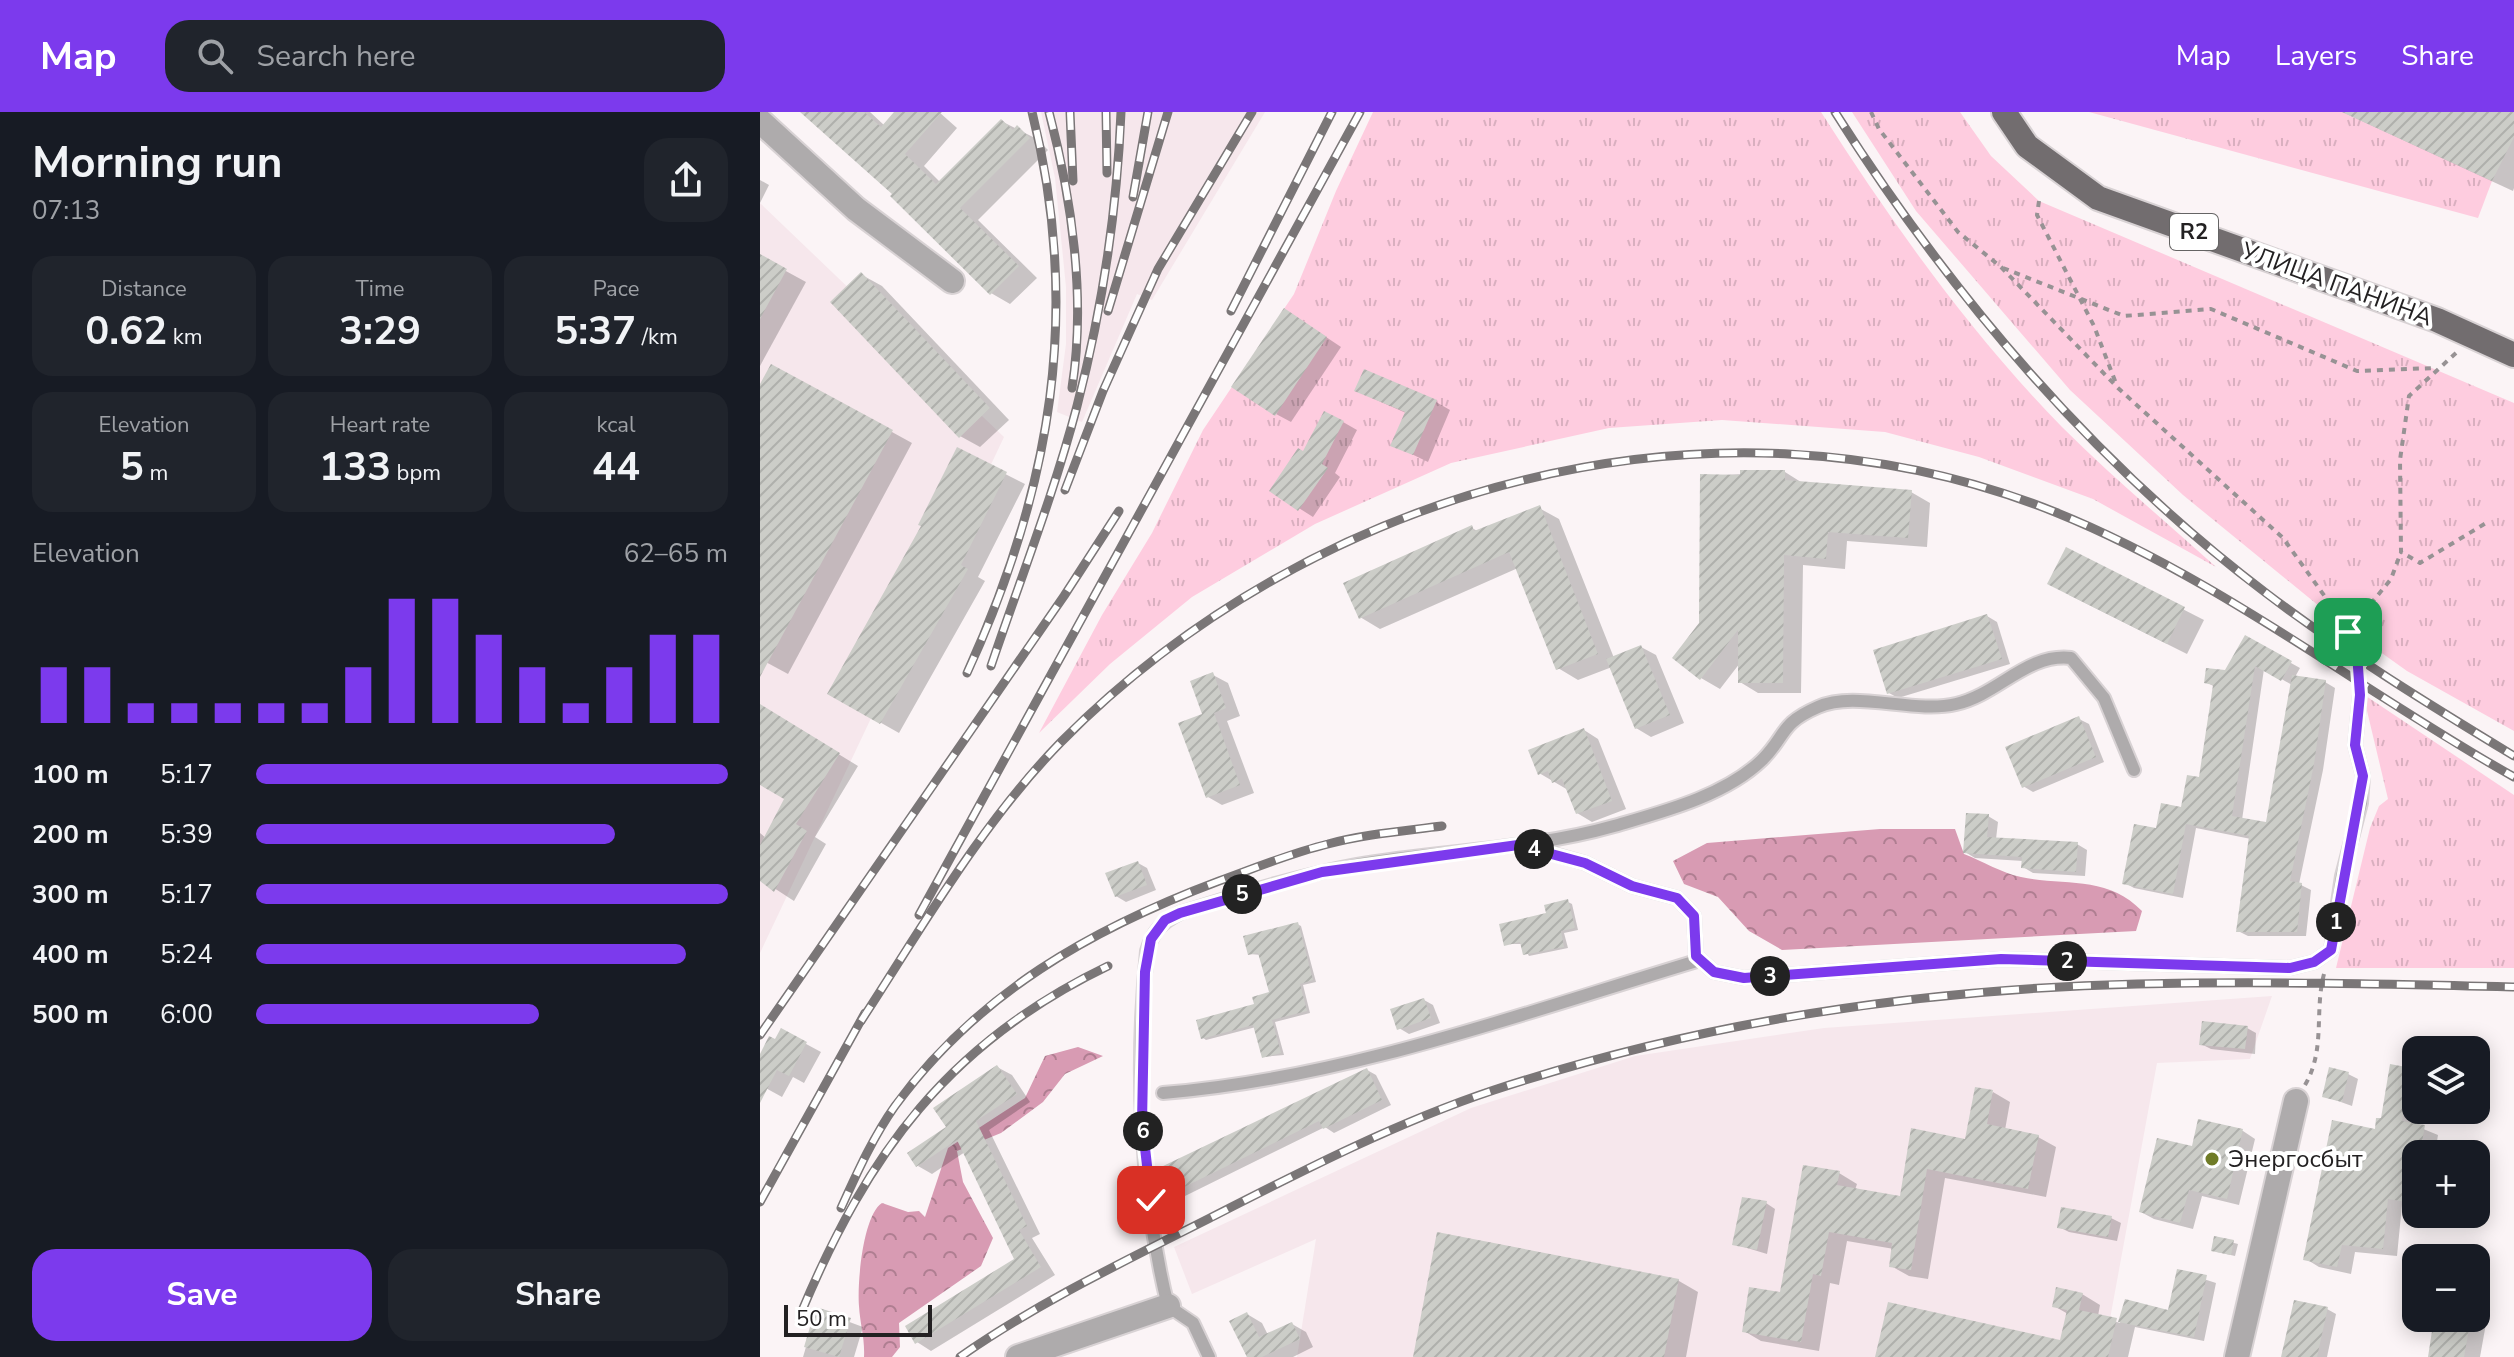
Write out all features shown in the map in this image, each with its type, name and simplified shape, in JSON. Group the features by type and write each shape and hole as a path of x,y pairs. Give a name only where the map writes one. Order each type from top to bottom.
{"main road":[{"name":"УЛИЦА ПАНИНА","path":"2004,112 2027,146 2098,198 2477,337 2514,355"}],"street":[{"path":"760,121 856,209 952,281"},
{"path":"2237,1357 2296,1101"},
{"path":"1018,1357 1168,1306"}],"lane":[{"path":"1209,1357 1193,1323 1168,1306 1156,1246 1142,1122 1145,972 1151,939 1157,928 1180,913 1322,872 1518,845 1615,826 1709,792 1764,759 1788,723 1821,705 1857,702 1923,708 1956,704 1993,691 2029,665 2051,656 2071,658 2104,698 2134,770"},
{"path":"1518,845 1585,863 1632,886 1677,898 1694,916 1696,956 1714,972 1744,978 2001,959 2290,968 2314,962 2331,950 2342,876 2361,803 2363,776 2355,745 2360,695"},
{"path":"1163,1093 1207,1089 1347,1065 1700,960"}],"path":[{"path":"1871,112 1879,129 1958,232 2001,267 2118,388 2283,538 2356,640 2360,695"},
{"path":"2039,201 2037,215 2094,326 2118,388"},
{"path":"2001,267 2124,316 2211,309 2357,371 2435,368"},
{"path":"2348,632 2391,579 2401,552 2400,460 2409,396 2435,368 2477,337"},
{"path":"2401,552 2420,563 2486,523"},
{"path":"2296,1101 2317,1057 2321,1037 2319,1005 2331,950"}],"shaded area":[{"path":"1041,112 1265,112 1152,300 1137,294 1082,422 1057,412 1066,344 1066,287 1055,178"},
{"path":"760,203 1004,437 760,953"},
{"path":"2272,996 2250,1059 2157,1063 2103,1357 1297,1357 1316,1239 1192,1294 1174,1247 1471,1108 1635,1056 1824,1028"}],"green space":[{"path":"1373,112 1821,112 1933,276 1995,353 2062,427 2216,567 2093,499 1979,457 1885,432 1722,420 1609,428 1451,463 1315,524 1192,597 1110,664 1039,733 1102,615 1152,533 1203,430 1294,294 1336,191"},
{"path":"1852,112 1960,112 1991,156 2039,201 2514,403 2514,731 2407,671 2341,624 2183,495 2070,390 1916,211"},
{"path":"2089,112 2342,112 2492,181 2478,218"},
{"path":"2363,694 2514,795 2514,968 2336,968 2370,828 2379,806 2388,799"},
{"path":"1880,829 1955,829 1964,854 2007,873 2037,880 2085,884 2115,892 2142,911 2136,931 1782,950 1749,931 1718,897 1684,884 1673,861 1707,843"},
{"path":"1078,1047 1103,1056 1065,1074 1043,1102 1001,1133 957,1151 963,1182 993,1238 981,1266 899,1323 900,1347 892,1357 864,1357 859,1282 866,1235 875,1210 882,1203 908,1212 919,1211 925,1217 948,1148 1025,1098 1045,1056"}],"building":[{"path":"800,112 864,112 881,127 894,112 942,112 905,154 936,184 1001,119 1013,130 1017,125 1030,138 960,208 1019,266 990,295 890,196 892,194"},
{"path":"2342,112 2514,112 2514,137 2492,181"},
{"path":"760,254 787,269 760,319"},
{"path":"861,272 990,408 959,438 830,302"},
{"path":"1284,308 1327,337 1275,416 1231,387"},
{"path":"771,364 893,430 760,677 760,384"},
{"path":"1364,369 1437,400 1413,455 1390,446 1405,412 1354,391"},
{"path":"1324,411 1344,421 1322,464 1328,468 1298,511 1269,491 1298,448 1303,451"},
{"path":"957,447 1007,472 961,565 968,569 880,724 827,694 921,526 918,525"},
{"path":"1740,470 1785,470 1785,480 1912,490 1908,538 1828,532 1826,559 1784,555 1783,683 1738,683 1738,630 1700,680 1672,658 1699,623 1700,474 1740,475"},
{"path":"1540,505 1598,654 1556,670 1509,552 1359,619 1343,583 1472,525 1474,531"},
{"path":"2066,547 2185,607 2167,644 2047,584"},
{"path":"1987,614 2002,659 1887,694 1873,650"},
{"path":"2245,635 2292,661 2281,681 2255,666 2232,816 2266,822 2292,675 2326,680 2314,764 2290,881 2302,883 2297,932 2236,932 2249,836 2186,824 2173,894 2122,884 2134,824 2156,828 2161,803 2181,807 2187,775 2199,777 2213,685 2204,683 2206,668 2225,670"},
{"path":"1641,645 1670,715 1635,729 1606,659"},
{"path":"1213,672 1226,708 1214,713 1240,785 1206,798 1178,723 1202,714 1190,681"},
{"path":"760,704 840,753 796,824 807,831 774,892 760,881 760,845 784,799 760,785"},
{"path":"2079,716 2096,757 2022,788 2005,747"},
{"path":"1584,728 1612,801 1576,814 1562,779 1552,783 1548,771 1538,775 1528,750"},
{"path":"1966,813 1989,814 1987,837 2078,842 2076,872 2021,868 2022,857 1963,853"},
{"path":"1138,861 1147,885 1115,897 1105,873"},
{"path":"1568,899 1575,928 1561,931 1564,947 1523,955 1520,942 1504,946 1499,924 1546,913 1544,905"},
{"path":"1298,922 1313,980 1300,984 1307,1011 1272,1020 1281,1053 1262,1058 1253,1025 1201,1039 1196,1020 1254,1004 1252,997 1269,992 1258,953 1248,955 1243,936"},
{"path":"1424,998 1431,1018 1397,1030 1390,1009"},
{"path":"2202,1021 2248,1026 2245,1049 2199,1045"},
{"path":"781,1028 807,1042 789,1076 777,1070 760,1103 760,1054 769,1036 775,1039"},
{"path":"2390,1064 2402,1066 2402,1124 2425,1125 2422,1140 2402,1140 2402,1201 2388,1199 2383,1249 2342,1245 2337,1267 2303,1260 2332,1120 2375,1129 2376,1118 2381,1118"},
{"path":"997,1065 1017,1094 976,1121 1027,1226 1019,1230 1041,1267 915,1344 905,1326 1014,1259 957,1140 916,1167 907,1153 946,1127 933,1108"},
{"path":"2329,1067 2349,1072 2342,1102 2322,1097"},
{"path":"1367,1068 1382,1100 1323,1129 1319,1121 1174,1192 1161,1167"},
{"path":"1975,1087 1993,1090 1987,1124 2039,1135 2028,1189 1927,1169 1911,1270 1889,1267 1892,1243 1829,1232 1821,1276 1813,1274 1801,1342 1742,1332 1749,1287 1780,1292 1803,1165 1840,1171 1837,1185 1900,1196 1911,1128 1965,1139"},
{"path":"2198,1119 2243,1129 2227,1199 2189,1190 2180,1223 2139,1212 2157,1138 2192,1146"},
{"path":"1742,1197 1767,1201 1757,1250 1732,1245"},
{"path":"2061,1207 2112,1216 2108,1237 2057,1228"},
{"path":"1437,1232 1679,1279 1664,1357 1413,1357"},
{"path":"2214,1236 2234,1240 2231,1255 2211,1251"},
{"path":"2177,1269 2207,1275 2194,1337 2118,1322 2125,1299 2168,1310"},
{"path":"2056,1287 2083,1293 2079,1310 2117,1318 2108,1357 1875,1357 1888,1302 2060,1340 2067,1310 2052,1307"},
{"path":"2294,1300 2328,1307 2317,1357 2281,1357"},
{"path":"816,1307 851,1318 839,1357 804,1347"},
{"path":"1247,1312 1259,1337 1292,1322 1300,1339 1262,1357 1247,1357 1229,1321"},
{"path":"2432,1332 2468,1332 2464,1357 2428,1357"}],"railway":[{"path":"967,673 1020,536 1038,467 1050,398 1056,328 1055,258 1047,186 1032,112"},
{"path":"1049,112 1070,214 1077,284 1078,320 1072,388"},
{"path":"1070,112 1073,181"},
{"path":"1106,112 1107,173"},
{"path":"991,666 1058,472 1086,370 1112,223 1121,112"},
{"path":"1133,197 1148,112"},
{"path":"1108,311 1168,112"},
{"path":"1065,490 1103,391 1158,269 1252,112"},
{"path":"1231,311 1332,112"},
{"path":"919,915 1360,112"},
{"path":"1835,112 1879,180 1977,310 2084,432 2142,489 2266,593 2326,637 2514,756"},
{"path":"861,1021 954,877 1005,807 1061,742 1162,653 1275,579 1397,521 1525,480 1658,457 1792,454 1925,472 2055,512 2116,539 2232,602 2514,777"},
{"path":"760,1035 1064,596 1119,511"},
{"path":"841,1208 880,1130 928,1066 963,1030 1040,969 1126,921 1273,861 1342,841 1442,826"},
{"path":"801,1313 855,1202 885,1153 920,1108 958,1067 1002,1030 1052,996 1108,966"},
{"path":"960,1357 1020,1318 1083,1283 1349,1149 1494,1090 1651,1045 1812,1013 1974,993 2056,987 2231,983 2514,987"},
{"path":"760,1202 865,1013"}],"place":[{"name":"Энергосбыт","path":"2212,1159"}],"route":[{"path":"1151,1200 1142,1122 1142,1054 1145,972 1151,939 1165,920 1180,913 1322,872 1395,859 1518,845 1585,863 1632,886 1677,898 1694,916 1696,956 1714,972 1744,978 2001,959 2290,968 2314,962 2331,950 2342,876 2361,803 2363,776 2355,745 2360,683 2356,640 2348,632"}]}
